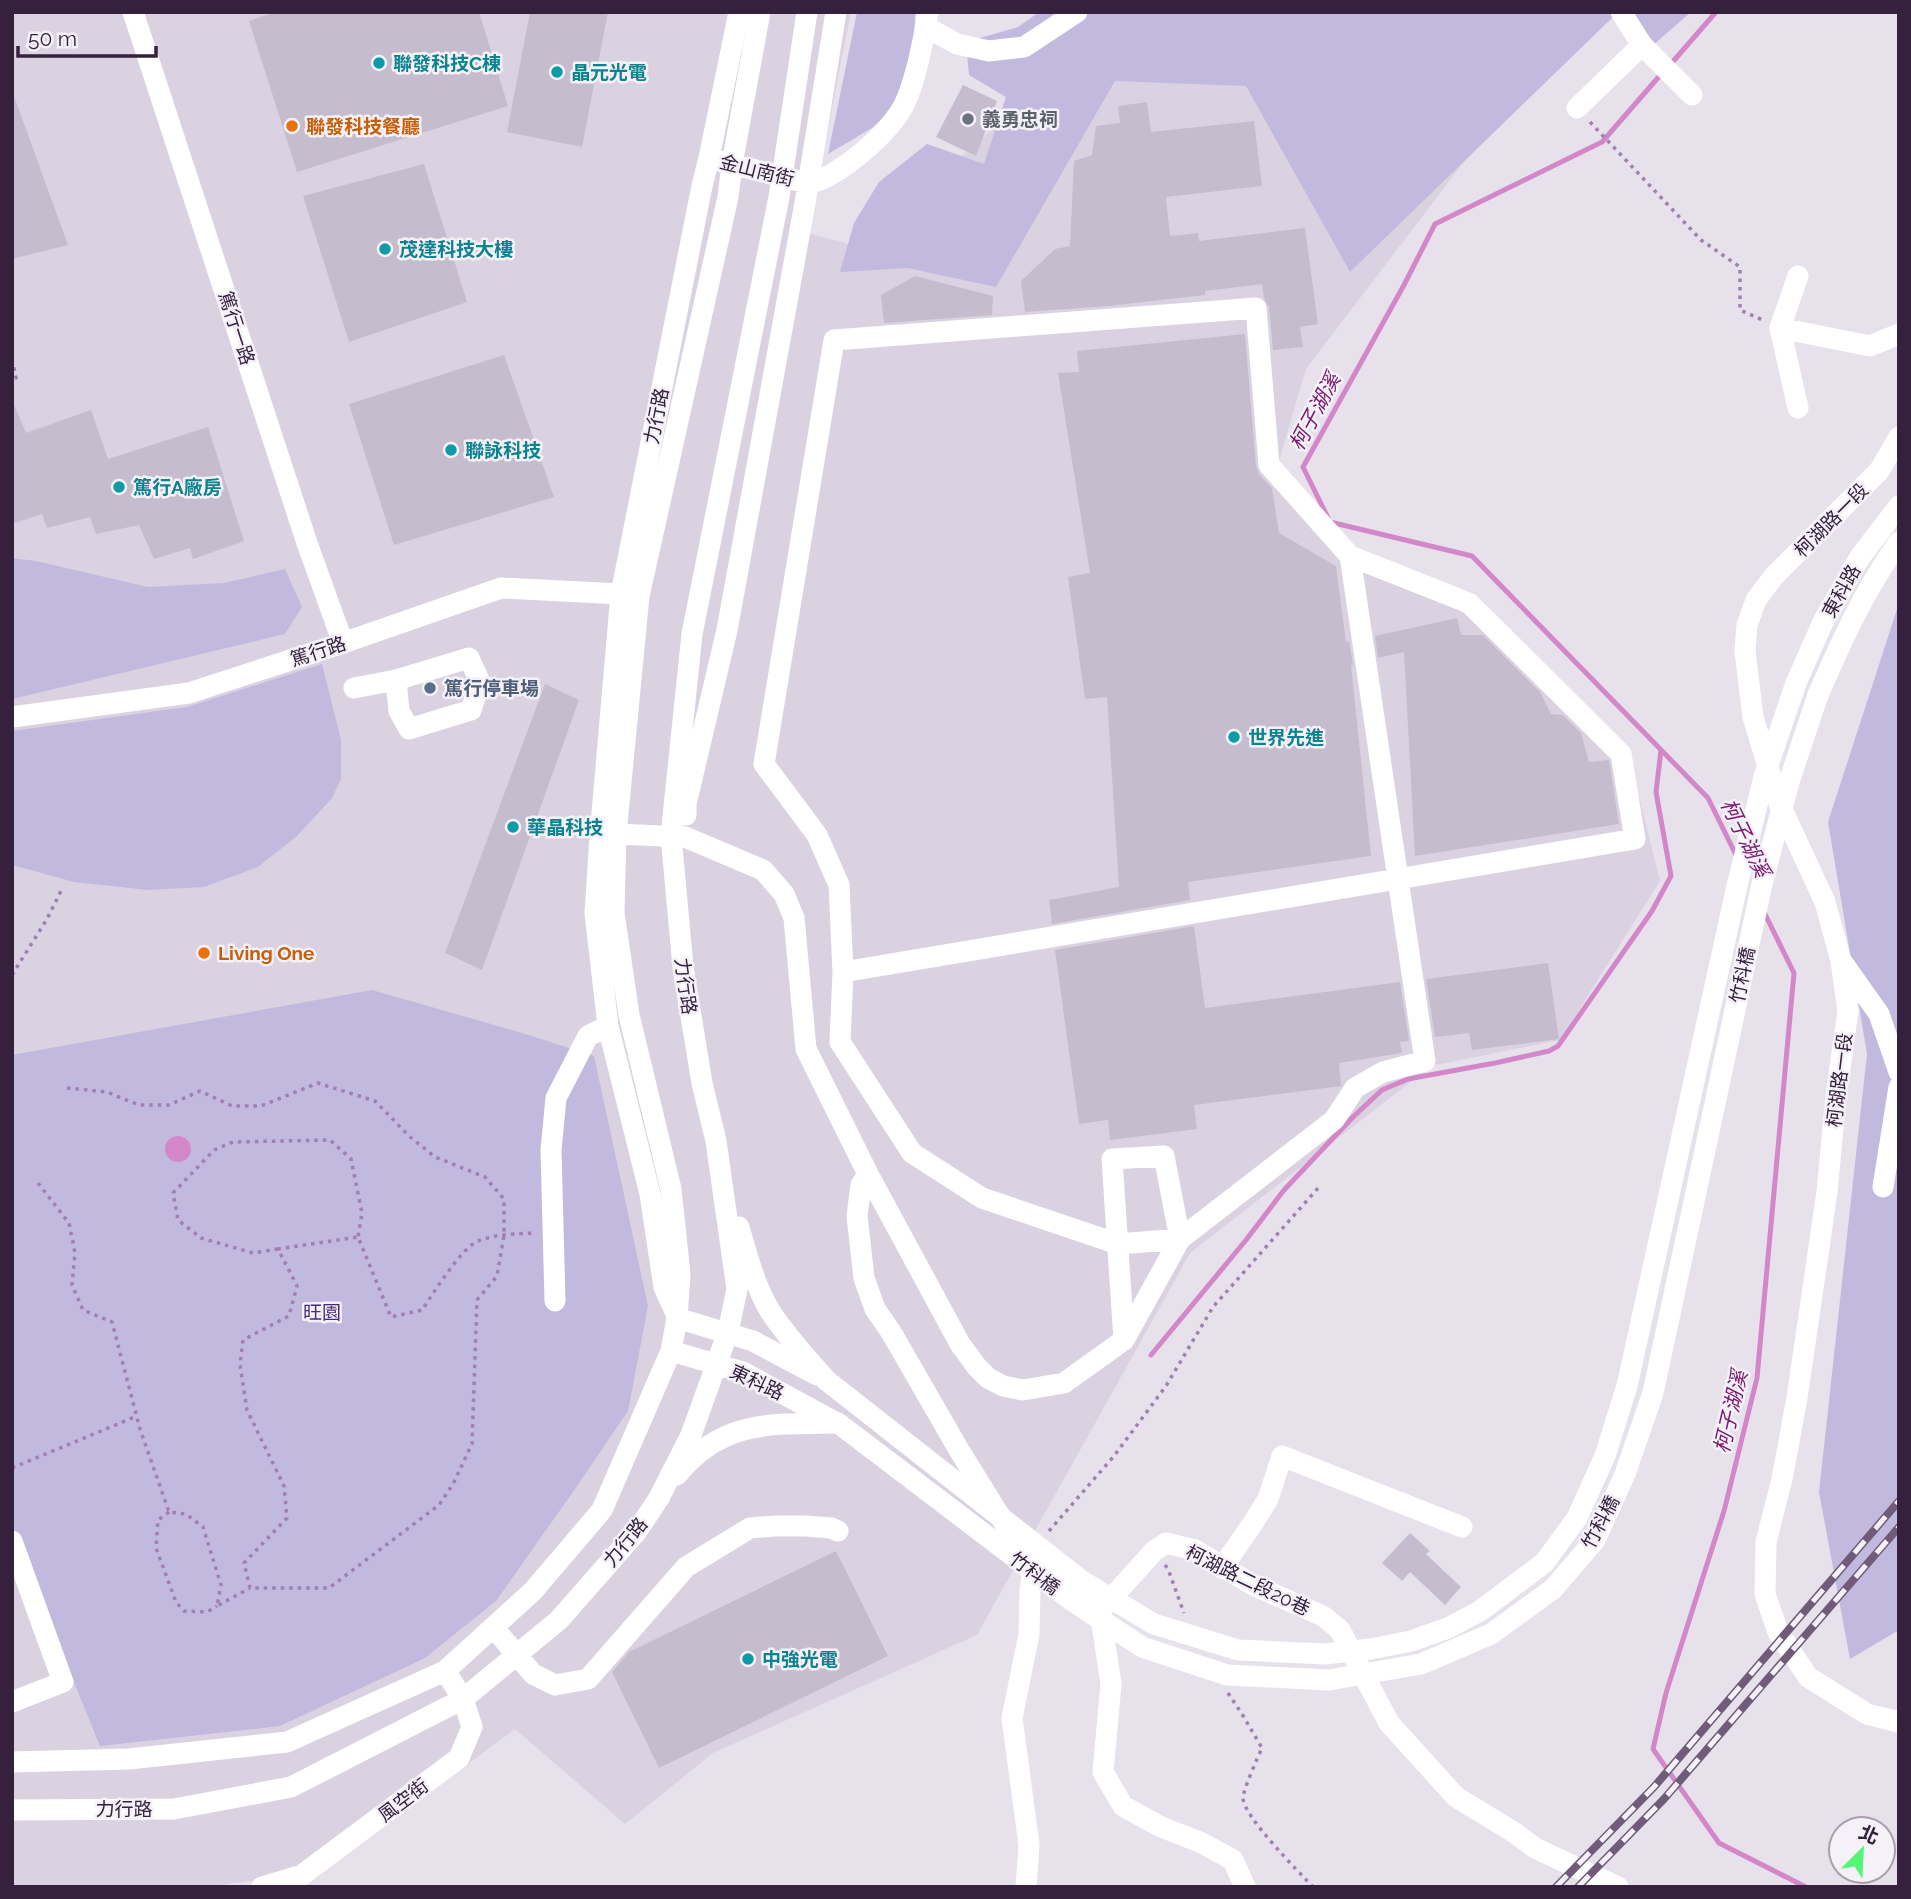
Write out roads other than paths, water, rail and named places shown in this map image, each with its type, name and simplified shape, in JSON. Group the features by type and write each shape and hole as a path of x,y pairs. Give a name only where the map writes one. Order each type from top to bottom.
{"street":[{"name":"篤行一路","path":"133,12 302,529 343,643"},
{"name":"力行路","path":"12,1762 130,1759 287,1742 445,1671 533,1591 602,1510 671,1351 680,1275 671,1189 629,1015 614,913 608,835 621,594 739,12"},
{"name":"力行路","path":"677,1318 664,1287 650,1194 608,1026 595,913 608,835 639,596 728,197 760,12"},
{"name":"力行路","path":"12,1810 174,1809 291,1787 463,1699 559,1620 637,1531 659,1498 691,1435 717,1364 737,1289 716,1141 702,1083 683,967 674,874 692,634 782,177 807,12"},
{"name":"力行路","path":"678,836 727,630 805,203 836,12"},
{"path":"925,17 957,44 989,51 1024,47 1077,12"},
{"path":"1621,12 1642,46 1692,95"},
{"name":"金山南街","path":"709,159 807,183 834,174 861,154 885,131 903,106 916,71 925,17"},
{"path":"1577,108 1642,46"},
{"path":"1798,276 1780,328 1798,408"},
{"path":"843,972 1635,839 1621,754 1469,603 1350,556 1269,465 1256,308 834,340 764,764 817,835 839,885 843,972 840,1042 912,1153 982,1198 1118,1244 1180,1239"},
{"path":"1780,328 1870,346 1899,334"},
{"name":"柯湖路一段","path":"1899,437 1879,471 1774,576 1756,600 1747,625 1745,651 1753,717 1779,803 1825,902 1841,961 1848,1011 1836,1096 1827,1192 1797,1398 1782,1479 1766,1542 1765,1594 1778,1632 1808,1677 1867,1714 1899,1722"},
{"name":"東科路","path":"1796,683 1823,622 1860,557 1899,506"},
{"name":"東科路","path":"1818,695 1843,637 1879,570 1899,542"},
{"path":"608,835 678,836 763,870 784,894 794,918 806,1049 868,1174 960,1344 988,1378 1003,1386 1023,1390 1064,1383 1124,1340 1180,1239 1334,1120 1355,1088 1383,1072 1425,1061 1350,556"},
{"name":"篤行路","path":"12,717 189,693 501,589 621,594"},
{"path":"354,688 396,680"},
{"name":"竹科橋","path":"826,1380 1083,1580 1154,1624 1238,1650 1325,1654 1411,1641 1448,1628 1480,1611 1544,1563 1577,1518 1605,1456 1627,1386 1737,886 1764,777 1796,683"},
{"name":"竹科橋","path":"838,1423 1071,1600 1142,1647 1227,1675 1329,1680 1421,1664 1491,1634 1553,1589 1595,1540 1625,1474 1653,1393 1762,884 1793,768 1818,695"},
{"path":"1841,961 1879,1014 1899,1072"},
{"path":"555,1301 551,1150 556,1098 588,1036 608,1026"},
{"path":"1883,1187 1899,1087"},
{"path":"716,1141 748,1260 769,1309 826,1380"},
{"path":"1124,1340 1112,1158 1164,1156 1180,1239"},
{"path":"868,1174 861,1185 858,1216 864,1278 875,1309 1011,1534 1032,1556 1100,1611 1111,1684 1103,1772 1123,1805 1159,1826 1202,1843 1233,1860 1244,1887"},
{"name":"東科路","path":"677,1318 753,1341 826,1380"},
{"name":"東科路","path":"671,1351 743,1372 838,1423"},
{"path":"659,1498 685,1465 708,1446 735,1431 773,1424 838,1423"},
{"path":"1222,1568 1268,1499 1282,1456 1462,1527"},
{"path":"494,1627 533,1674 555,1685 588,1679 686,1567 750,1528 806,1526 838,1531"},
{"path":"12,1541 63,1682 12,1702"},
{"name":"柯湖路二段20巷","path":"1100,1611 1154,1551 1166,1543 1195,1550 1253,1585 1323,1616 1340,1630 1389,1723 1456,1797 1535,1848 1615,1886"},
{"path":"1026,1887 1029,1845 1012,1718 1029,1634 1032,1556"},
{"name":"風空街","path":"262,1887 302,1875 459,1758 472,1727 463,1699 445,1671"}],"waterway":[{"name":"柯子湖溪","path":"1670,65 1716,12"},
{"name":"柯子湖溪","path":"1663,72 1602,142 1435,224 1303,467 1330,522 1472,556 1708,798 1737,857"},
{"path":"1151,1355 1284,1190 1382,1090 1408,1079 1495,1063 1549,1051 1558,1046 1652,911 1671,876 1656,792 1661,750"},
{"name":"柯子湖溪","path":"1763,910 1794,973 1757,1378 1724,1511 1666,1693 1653,1749 1719,1843 1806,1887"}],"railway":[{"path":"1556,1887 1654,1787 1899,1501"},
{"path":"1578,1887 1664,1799 1899,1527"}],"place":[{"name":"聯發科技C棟","path":"379,63"},
{"name":"晶元光電","path":"557,72"},
{"name":"義勇忠祠","path":"968,119"},
{"name":"聯發科技餐廳","path":"292,126"},
{"name":"茂達科技大樓","path":"385,249"},
{"name":"聯詠科技","path":"451,450"},
{"name":"篤行A廠房","path":"119,487"},
{"name":"篤行停車場","path":"430,688"},
{"name":"世界先進","path":"1234,737"},
{"name":"華晶科技","path":"513,827"},
{"name":"Living One","path":"204,953"},
{"name":"中強光電","path":"748,1659"}],"park label":[{"name":"旺園","path":"322,1312"}]}
